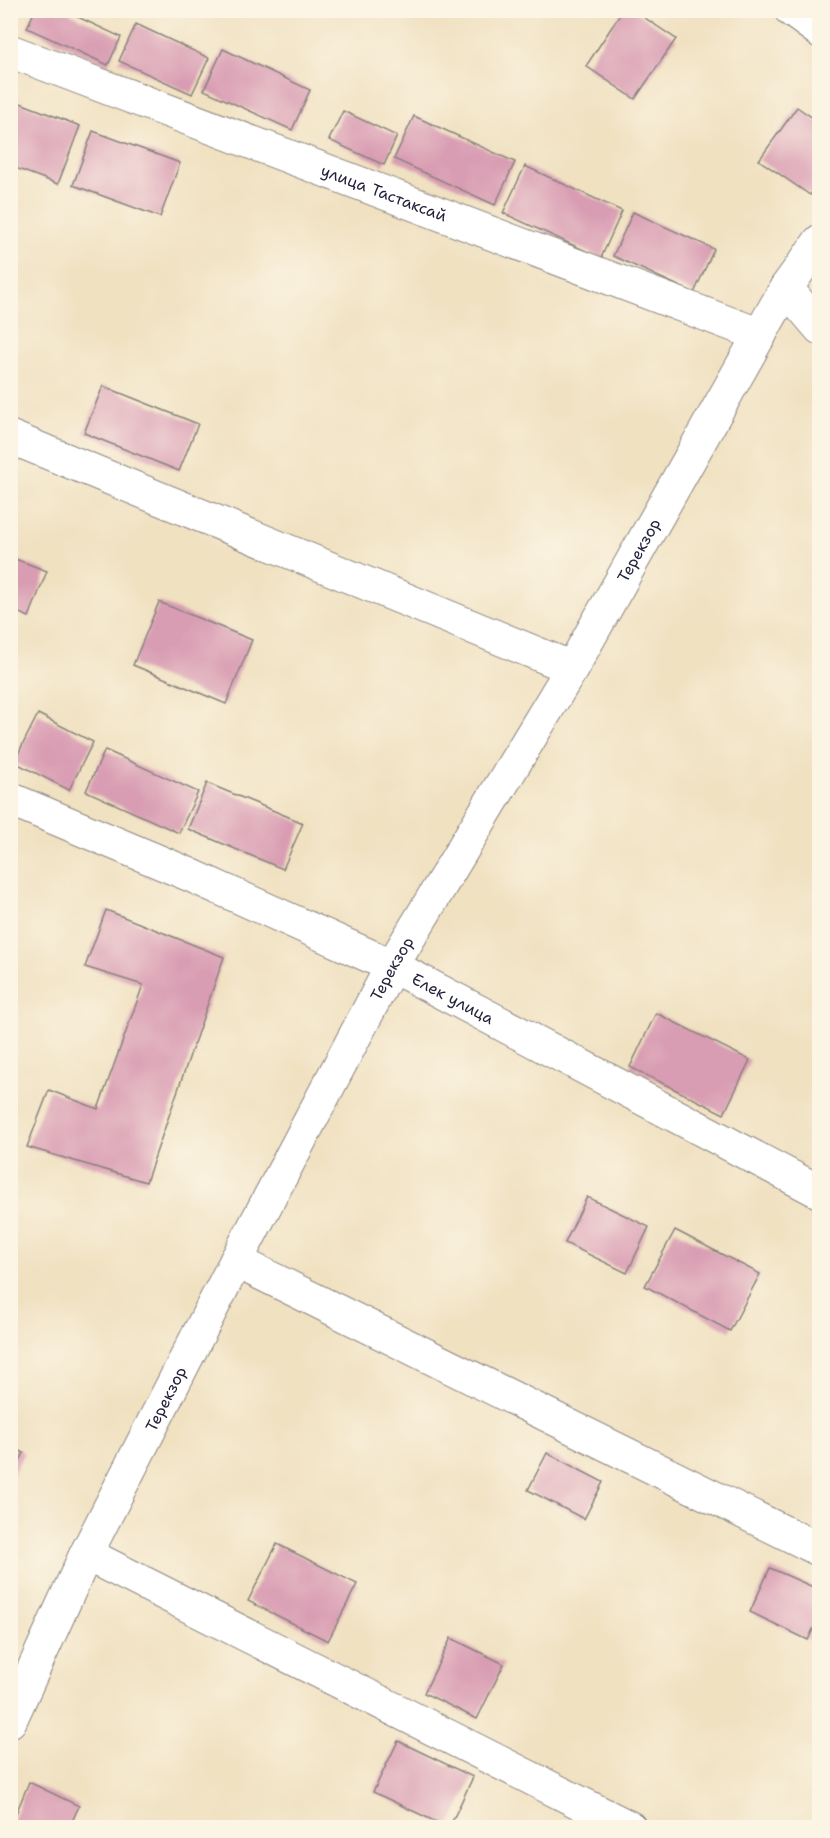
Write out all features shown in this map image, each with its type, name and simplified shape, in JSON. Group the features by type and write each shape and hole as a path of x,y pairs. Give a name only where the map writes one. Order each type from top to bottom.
{"street":[{"path":"791,10 819,31"},
{"name":"улица Тастаксай","path":"10,51 760,334"},
{"name":"Терекзор","path":"10,1722 86,1554 236,1261 392,966 572,668 786,288 819,240"},
{"path":"786,288 819,328"},
{"path":"10,437 572,668"},
{"name":"Елек улица","path":"10,799 188,874 392,966 819,1192"},
{"path":"236,1261 819,1550"},
{"path":"86,1554 630,1827"}],"building":[{"path":"35,10 63,10 121,37 108,65 27,28"},
{"path":"623,10 633,10 676,39 635,99 586,66"},
{"path":"136,24 209,58 192,94 119,61"},
{"path":"223,49 310,90 292,130 204,90"},
{"path":"10,99 80,126 58,184 10,166"},
{"path":"797,107 820,123 820,182 810,195 759,160"},
{"path":"343,111 397,136 384,165 329,140"},
{"path":"414,116 515,162 495,205 394,159"},
{"path":"93,131 180,163 160,217 73,185"},
{"path":"525,166 622,211 601,258 503,213"},
{"path":"633,212 714,249 694,293 613,256"},
{"path":"103,386 198,424 179,471 84,433"},
{"path":"10,557 47,571 29,617 10,609"},
{"path":"159,602 252,640 226,704 133,665"},
{"path":"38,714 93,742 69,790 14,762"},
{"path":"105,750 198,792 179,833 86,791"},
{"path":"207,783 303,823 283,869 188,829"},
{"path":"106,910 224,957 146,1182 27,1147 49,1090 98,1109 143,985 85,967"},
{"path":"656,1013 750,1060 724,1114 630,1067"},
{"path":"587,1197 649,1227 627,1273 565,1243"},
{"path":"675,1230 760,1274 730,1331 645,1286"},
{"path":"10,1445 24,1453 10,1479"},
{"path":"547,1453 603,1482 584,1519 528,1490"},
{"path":"277,1544 357,1584 328,1641 248,1601"},
{"path":"770,1568 820,1590 820,1614 808,1640 750,1612"},
{"path":"451,1638 504,1664 477,1719 424,1693"},
{"path":"398,1741 473,1777 449,1828 373,1792"},
{"path":"29,1782 79,1806 69,1828 10,1828"}]}
